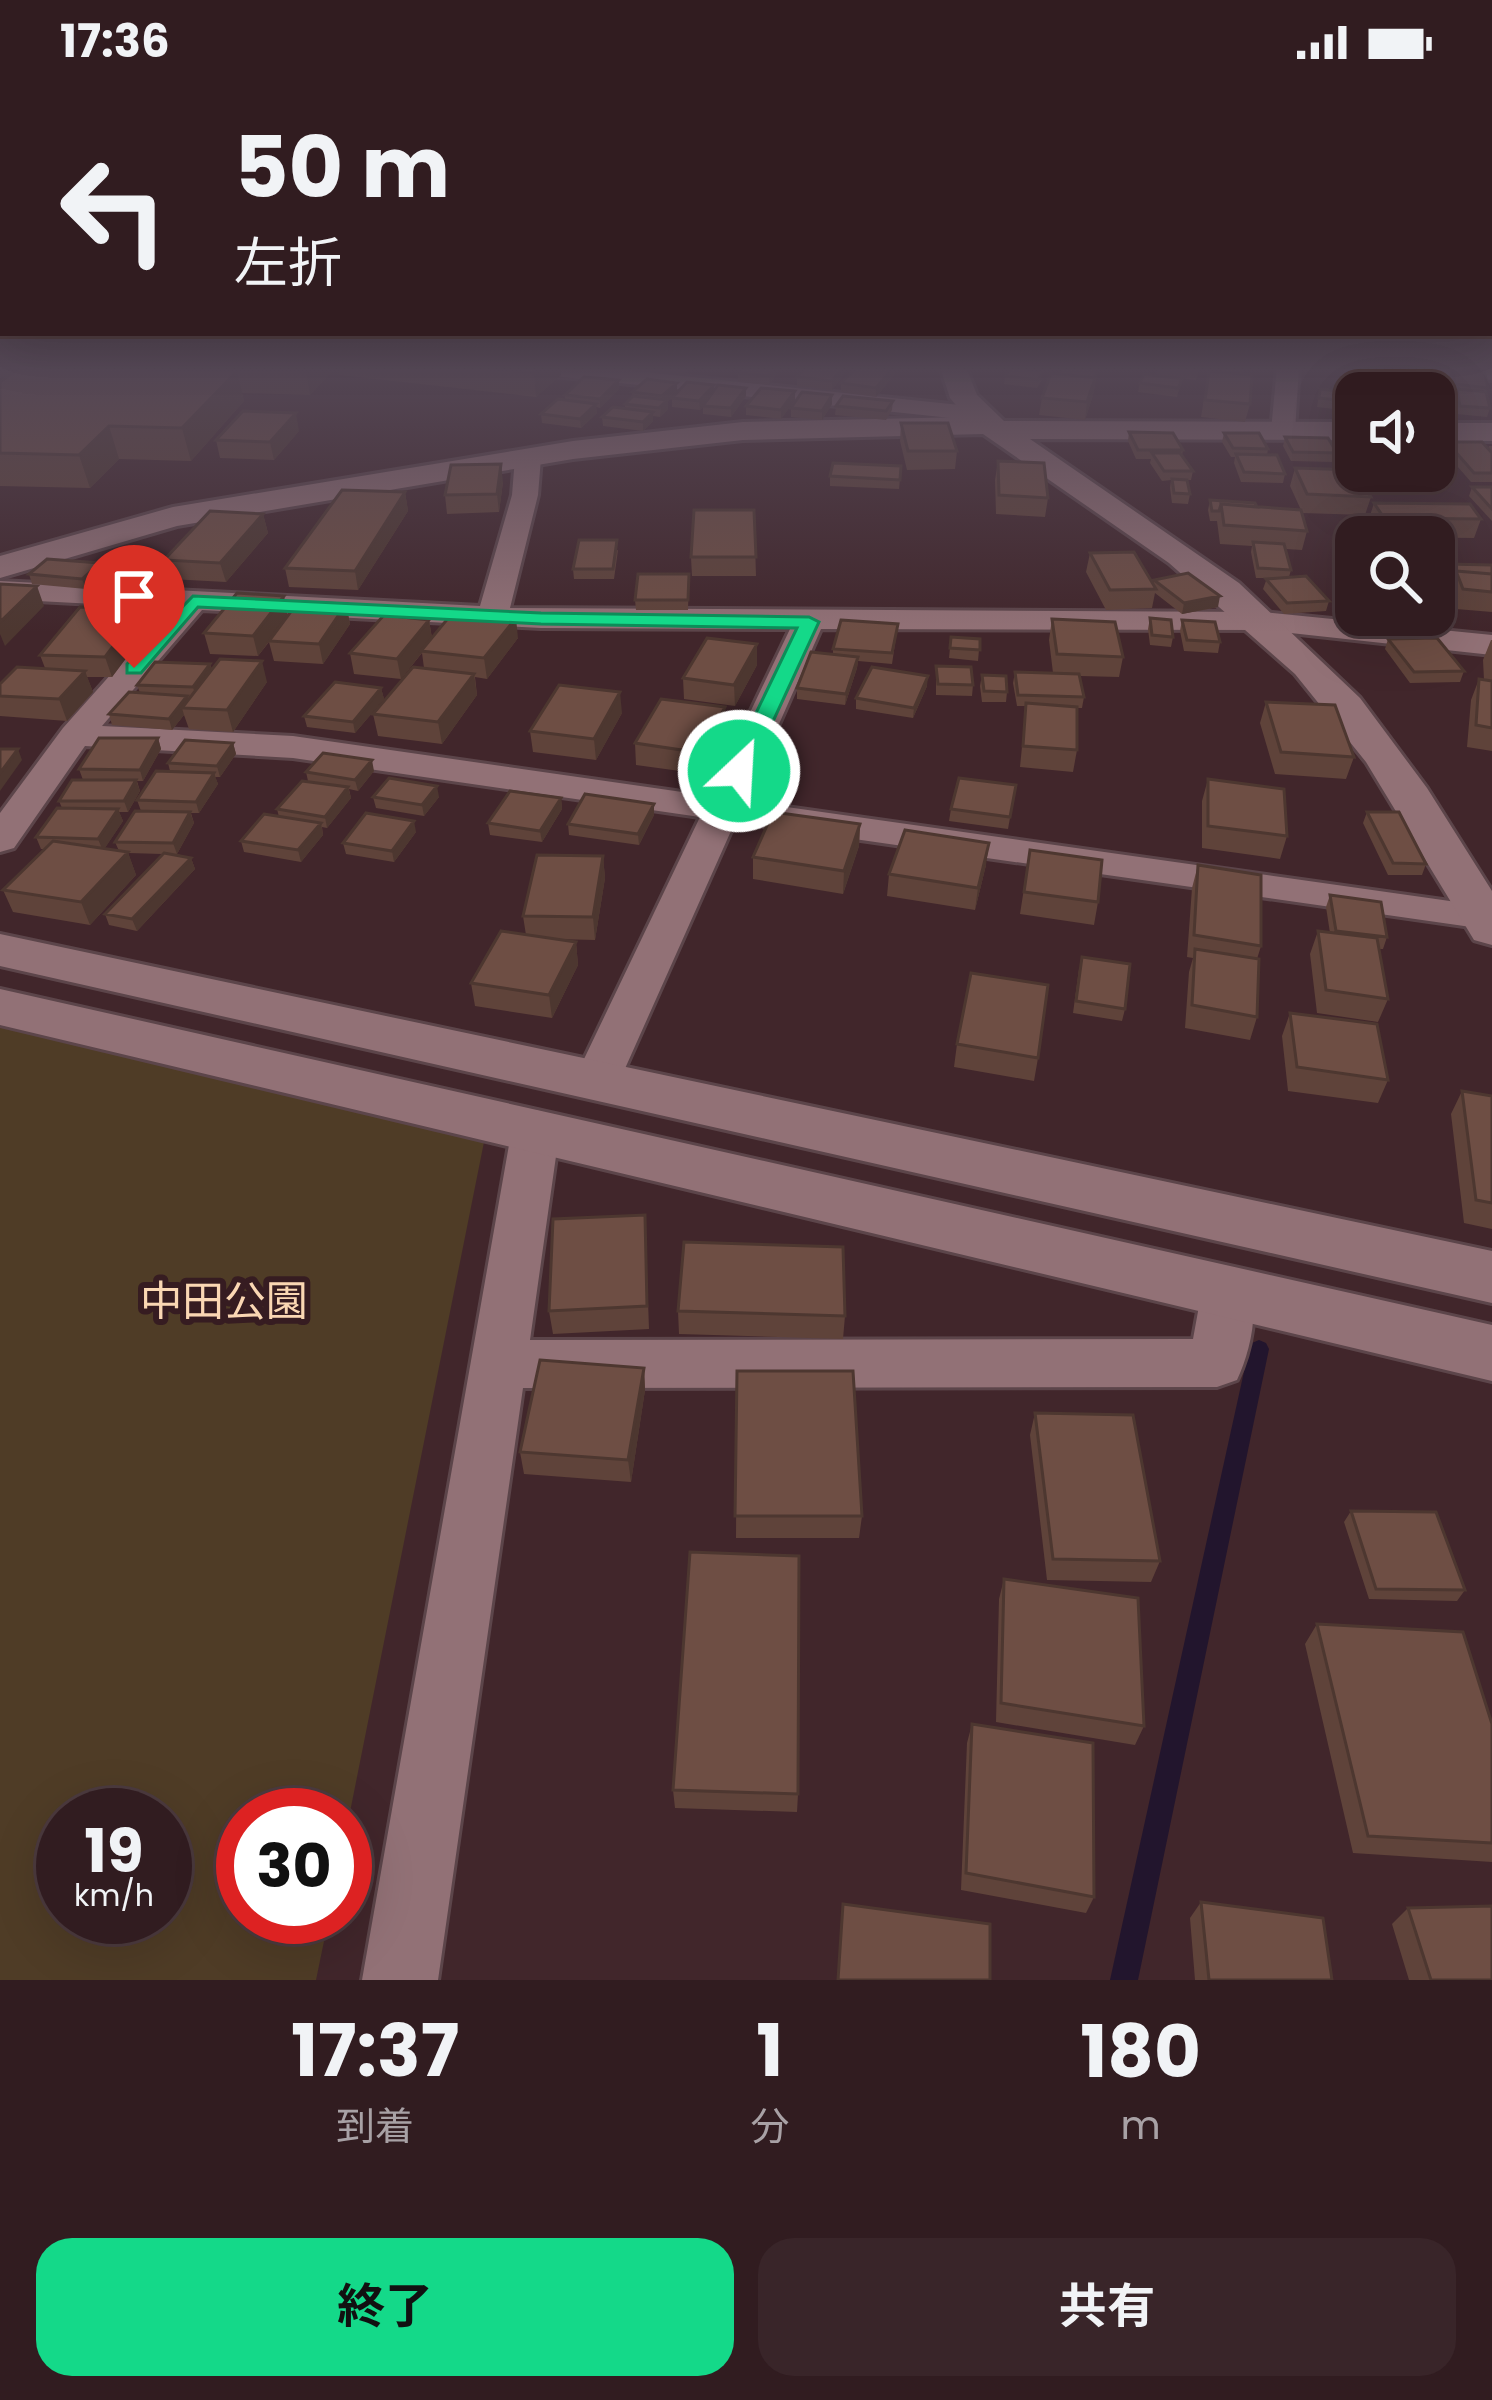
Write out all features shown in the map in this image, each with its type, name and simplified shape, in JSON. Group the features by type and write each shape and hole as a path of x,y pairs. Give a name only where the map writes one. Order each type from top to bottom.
{"street":[{"path":"0,567 86,538 173,518 548,455"},
{"path":"1035,455 1263,621 1322,680 1375,745 1489,924"},
{"path":"493,616 525,495 529,458"},
{"path":"0,590 493,616 809,622 1263,621 1492,645"},
{"path":"0,840 75,735 193,601"},
{"path":"596,1082 809,622"},
{"path":"75,735 293,746 1489,924"},
{"path":"0,950 1492,1277"},
{"path":"0,1007 1492,1353"},
{"path":"400,1980 536,1128"},
{"path":"497,1364 1217,1363 1228,1295"}],"green space":[{"name":"中田公園","path":"0,1020 486,1132 355,1788 216,1788 216,1944 323,1944 316,1980 0,1980"}],"building":[{"path":"1154,455 1182,455 1193,471 1164,471"},
{"path":"1237,455 1277,455 1285,474 1244,472"},
{"path":"1459,455 1492,455 1492,473 1474,473"},
{"path":"998,461 1044,463 1048,498 999,495"},
{"path":"833,463 901,466 900,480 830,476"},
{"path":"501,464 497,494 445,495 451,465"},
{"path":"1295,468 1335,469 1335,492 1368,492 1371,497 1307,494"},
{"path":"1172,479 1187,480 1190,494 1174,493"},
{"path":"1472,487 1492,487 1492,509"},
{"path":"342,490 405,492 355,571 285,568"},
{"path":"1210,500 1255,503 1257,507 1221,504 1219,511 1212,511"},
{"path":"1374,503 1470,504 1481,519 1455,516 1383,516"},
{"path":"1221,504 1301,510 1307,531 1224,525"},
{"path":"694,510 754,510 756,557 691,557"},
{"path":"210,511 263,514 220,563 164,560"},
{"path":"579,540 617,540 613,569 573,569"},
{"path":"1253,542 1284,544 1291,570 1258,568"},
{"path":"1134,552 1156,589 1110,590 1090,553"},
{"path":"47,559 100,563 82,579 29,574"},
{"path":"1455,564 1492,565 1492,574 1456,571"},
{"path":"1456,571 1492,574 1492,592 1463,589"},
{"path":"1188,573 1220,596 1184,603 1154,580"},
{"path":"638,574 689,574 688,600 635,600"},
{"path":"1306,576 1329,601 1287,603 1266,579"},
{"path":"0,584 37,586 0,622"},
{"path":"237,593 284,596 253,636 204,633"},
{"path":"298,602 346,604 319,644 269,641"},
{"path":"80,607 142,608 105,657 40,655"},
{"path":"454,611 516,618 484,658 421,651"},
{"path":"384,615 429,620 397,659 350,653"},
{"path":"1150,618 1171,620 1173,637 1152,635"},
{"path":"1052,619 1115,622 1123,657 1057,654"},
{"path":"841,620 898,624 892,653 833,649"},
{"path":"1182,620 1215,622 1220,642 1187,640"},
{"path":"951,637 980,639 980,650 950,648"},
{"path":"707,638 757,644 734,685 683,678"},
{"path":"1437,638 1464,671 1414,672 1388,639"},
{"path":"811,652 858,657 846,694 797,688"},
{"path":"220,659 262,661 227,710 182,708"},
{"path":"155,662 210,664 193,687 137,685"},
{"path":"936,666 971,667 973,685 938,684"},
{"path":"17,667 85,671 59,699 0,696 0,684"},
{"path":"413,667 474,674 438,722 373,714"},
{"path":"872,667 928,676 914,708 856,698"},
{"path":"1015,672 1079,674 1084,697 1018,695"},
{"path":"982,675 1006,676 1007,692 984,691"},
{"path":"1479,679 1492,681 1492,728 1476,725"},
{"path":"335,682 381,688 353,722 304,716"},
{"path":"559,685 620,692 594,739 530,731"},
{"path":"129,692 187,696 169,719 109,714"},
{"path":"661,699 725,707 702,753 635,743"},
{"path":"1266,702 1335,705 1354,757 1281,752"},
{"path":"1026,703 1077,707 1077,750 1023,746"},
{"path":"99,738 158,738 140,770 79,769"},
{"path":"185,740 233,743 217,766 168,763"},
{"path":"0,749 18,749 0,773"},
{"path":"323,753 372,760 355,780 306,772"},
{"path":"156,771 214,773 196,802 137,800"},
{"path":"389,778 437,786 422,805 373,797"},
{"path":"959,778 1016,785 1010,817 951,809"},
{"path":"1208,779 1284,789 1287,836 1208,826"},
{"path":"72,780 136,780 124,801 59,801"},
{"path":"302,781 348,787 325,817 277,809"},
{"path":"510,791 561,798 540,831 488,823"},
{"path":"585,794 654,804 638,834 568,824"},
{"path":"57,808 118,809 98,839 36,837"},
{"path":"135,811 190,812 173,843 115,842"},
{"path":"773,812 860,824 844,871 753,857"},
{"path":"1367,812 1399,812 1426,864 1393,863"},
{"path":"366,813 414,821 392,851 343,843"},
{"path":"264,814 321,823 298,850 241,841"},
{"path":"905,830 989,843 978,888 889,874"},
{"path":"53,841 128,852 81,902 3,890"},
{"path":"1030,850 1102,860 1098,902 1024,892"},
{"path":"164,853 191,858 132,919 105,914"},
{"path":"537,855 603,856 593,917 523,916"},
{"path":"1198,865 1261,875 1261,946 1194,935"},
{"path":"1330,895 1381,902 1387,937 1336,931"},
{"path":"501,931 576,942 549,995 471,983"},
{"path":"1318,931 1377,938 1388,999 1326,990"},
{"path":"1195,949 1259,959 1257,1017 1192,1005"},
{"path":"1082,957 1130,964 1125,1009 1076,1001"},
{"path":"971,973 1048,985 1038,1058 957,1044"},
{"path":"1290,1013 1377,1024 1388,1080 1297,1067"},
{"path":"1462,1091 1492,1096 1492,1203 1476,1200"},
{"path":"645,1215 647,1306 549,1311 553,1219"},
{"path":"684,1242 843,1247 845,1316 678,1311"},
{"path":"540,1360 644,1368 628,1460 520,1452"},
{"path":"737,1371 853,1371 862,1516 735,1516"},
{"path":"1035,1413 1133,1415 1160,1561 1053,1559"},
{"path":"1351,1511 1436,1512 1465,1590 1376,1589"},
{"path":"690,1552 799,1556 798,1794 673,1790"},
{"path":"1004,1579 1138,1598 1144,1726 1001,1703"},
{"path":"1317,1624 1463,1632 1492,1724 1492,1843 1368,1836"},
{"path":"972,1724 1093,1743 1094,1897 966,1873"},
{"path":"1201,1902 1323,1918 1332,1980 1209,1980"},
{"path":"843,1904 990,1924 990,1980 838,1980"},
{"path":"1492,1906 1492,1980 1431,1980 1408,1908"}],"waterway":[{"path":"1124,1980 1259,1349"}],"route":[{"path":"134,668 193,601 541,619 809,622 739,771"}]}
